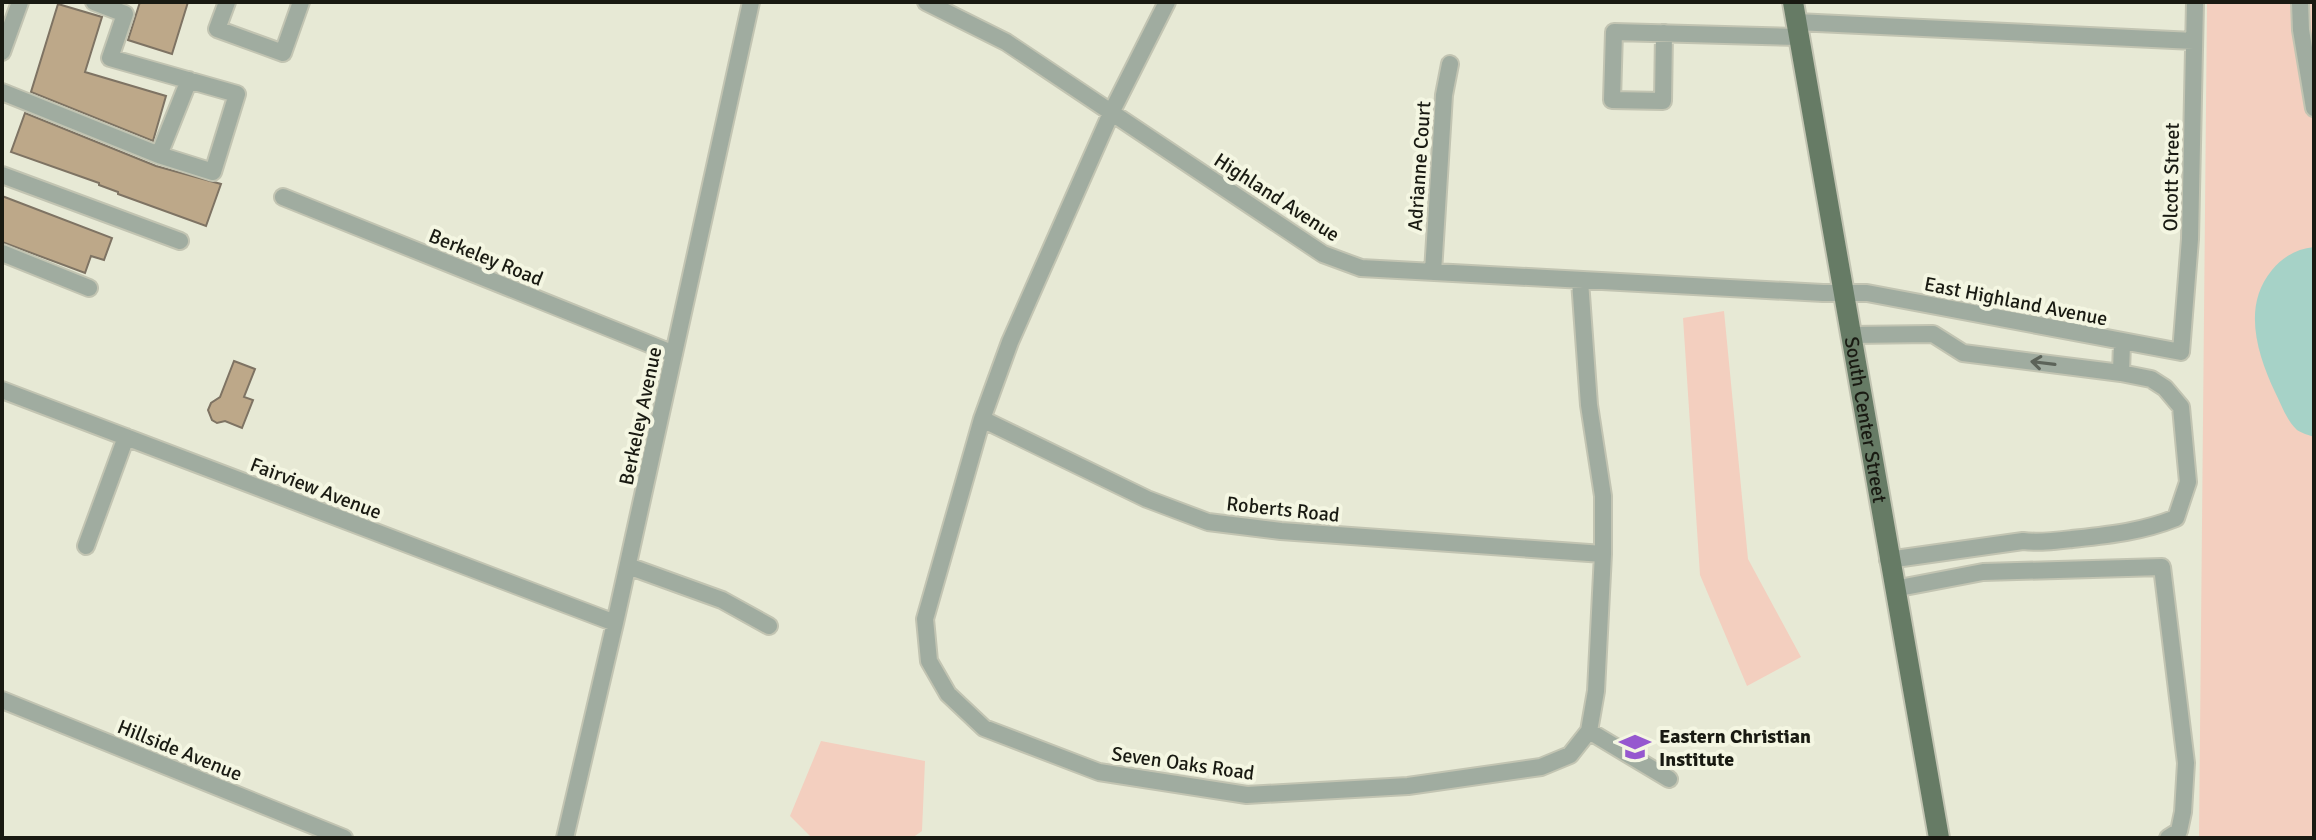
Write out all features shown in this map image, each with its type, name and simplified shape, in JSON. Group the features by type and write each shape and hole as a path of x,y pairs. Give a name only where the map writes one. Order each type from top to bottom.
{"main road":[{"name":"South Center Street","path":"1796,20 1939,838"}],"street":[{"path":"2,52 20,2"},
{"path":"2,92 159,155 213,172 237,94 110,58 125,14 94,2"},
{"path":"227,2 217,29 283,53 301,2"},
{"name":"Berkeley Avenue","path":"565,838 628,566 751,2"},
{"name":"Highland Avenue","path":"926,2 1006,42 1323,254 1361,268 1843,293"},
{"name":"Seven Oaks Road","path":"1167,2 1112,111 1010,342 982,419 925,619 929,661 948,694 984,728 1099,772 1247,795 1408,786 1541,767 1570,755 1589,731"},
{"name":"Olcott Street","path":"2181,352 2190,239 2195,2"},
{"path":"2300,2 2301,30 2314,108"},
{"path":"1664,33 1663,101 1612,100 1614,32 1664,33 1796,20 2194,41"},
{"name":"Adrianne Court","path":"1433,272 1444,95 1450,64"},
{"path":"159,155 189,80"},
{"path":"2,175 180,241"},
{"name":"Berkeley Road","path":"283,197 674,354"},
{"path":"2,253 89,288"},
{"path":"1580,281 1589,405 1603,496 1596,691 1589,731 1669,779"},
{"name":"East Highland Avenue","path":"1843,293 1867,293 2181,352"},
{"path":"1850,335 1933,334 1963,353 2151,379 2165,388 2181,407 2188,482 2176,518 2151,528 2115,535 2037,543 2023,541 1888,560"},
{"path":"2121,373 2122,342"},
{"name":"Fairview Avenue","path":"2,390 615,623"},
{"name":"Roberts Road","path":"982,419 1147,499 1208,522 1281,531 1603,554"},
{"path":"86,546 126,437"},
{"path":"628,566 722,600 769,626"},
{"path":"1894,589 1983,572 2162,567 2186,763 2179,831 2168,838"},
{"name":"Hillside Avenue","path":"2,700 344,838"}],"shaded area":[{"path":"2207,2 2314,2 2314,838 2199,838"},
{"path":"1724,311 1748,559 1801,657 1747,686 1700,575 1683,318"},
{"path":"821,741 925,761 922,831 912,838 812,838 790,816"}],"water":[{"path":"2314,247 2314,437 2297,430 2282,407 2258,346 2255,314 2257,299 2272,270 2290,254"}],"building":[{"path":"140,2 188,2 172,54 128,40"},
{"path":"58,4 102,17 85,72 166,96 153,141 31,92"},
{"path":"25,113 156,166 221,184 206,226 11,152"},
{"path":"2,196 112,238 104,260 91,256 85,273 2,242"},
{"path":"234,361 255,369 244,397 253,400 242,428 225,421 217,423 212,420 208,410 211,403 220,397"}],"place":[{"name":"Eastern Christian Institute","path":"1635,747"}]}
